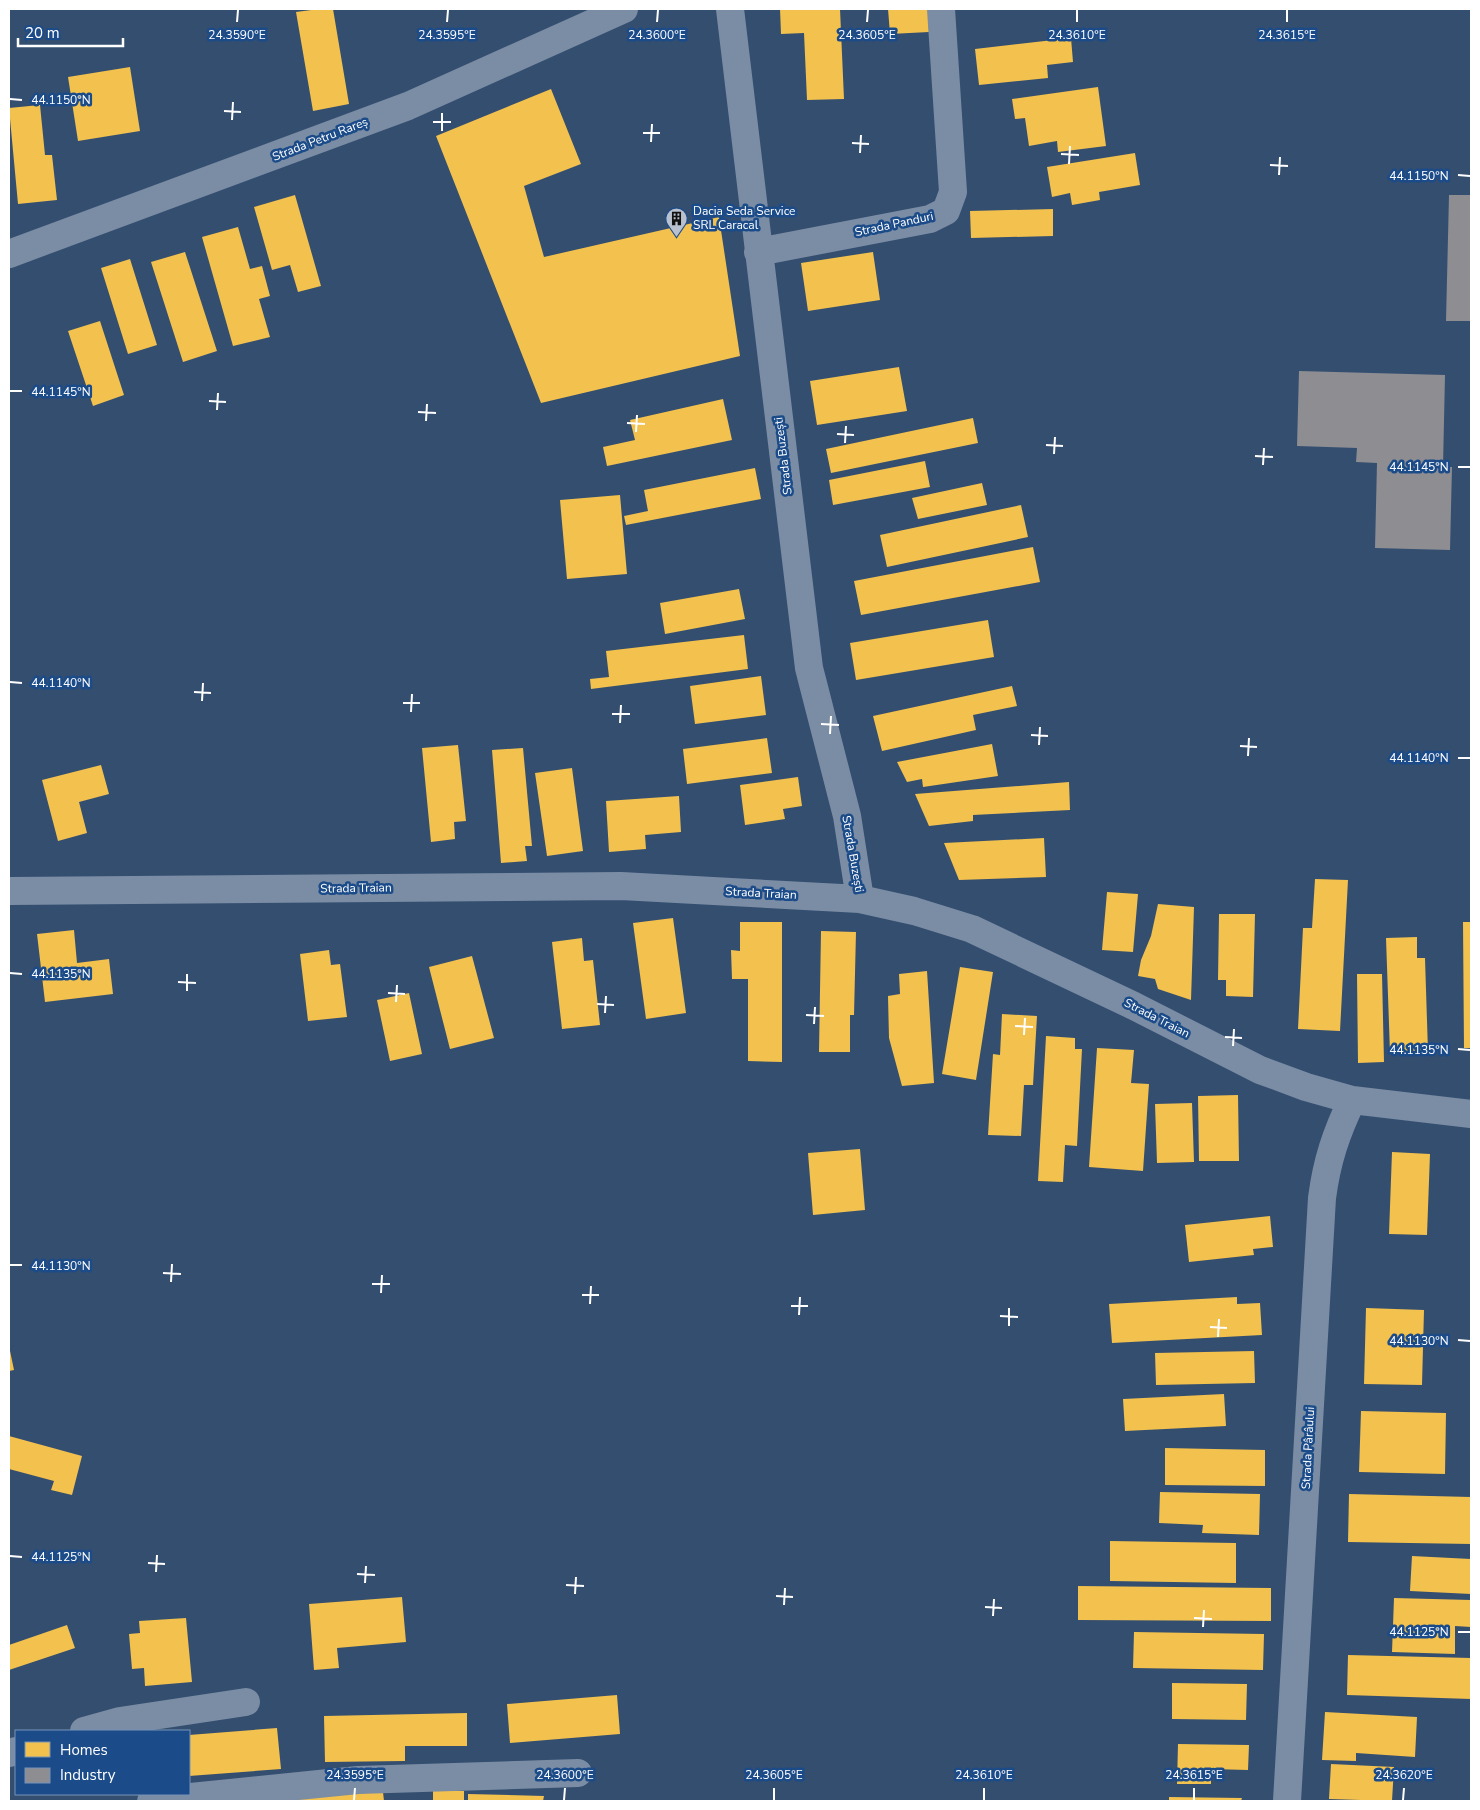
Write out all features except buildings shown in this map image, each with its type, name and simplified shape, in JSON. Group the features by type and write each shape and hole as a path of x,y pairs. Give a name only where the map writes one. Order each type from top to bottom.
{"street":[{"name":"Strada Petru Rareș","path":"9,254 408,106 624,9"},
{"name":"Strada Buzești","path":"730,9 809,668 847,816 860,899"},
{"name":"Strada Panduri","path":"758,252 930,219 946,211 953,192 941,9"},
{"name":"Strada Traian","path":"9,891 622,886 860,899 914,911 972,929 1134,1006 1260,1070 1306,1087 1352,1100 1471,1114"},
{"name":"Strada Pârâului","path":"1287,1801 1322,1198 1327,1166 1335,1136 1352,1100"},
{"path":"88,1730 120,1721 246,1702"},
{"path":"151,1801 358,1780 578,1773"}],"place":[{"name":"Dacia Seda Service SRL Caracal","path":"677,237"}]}
